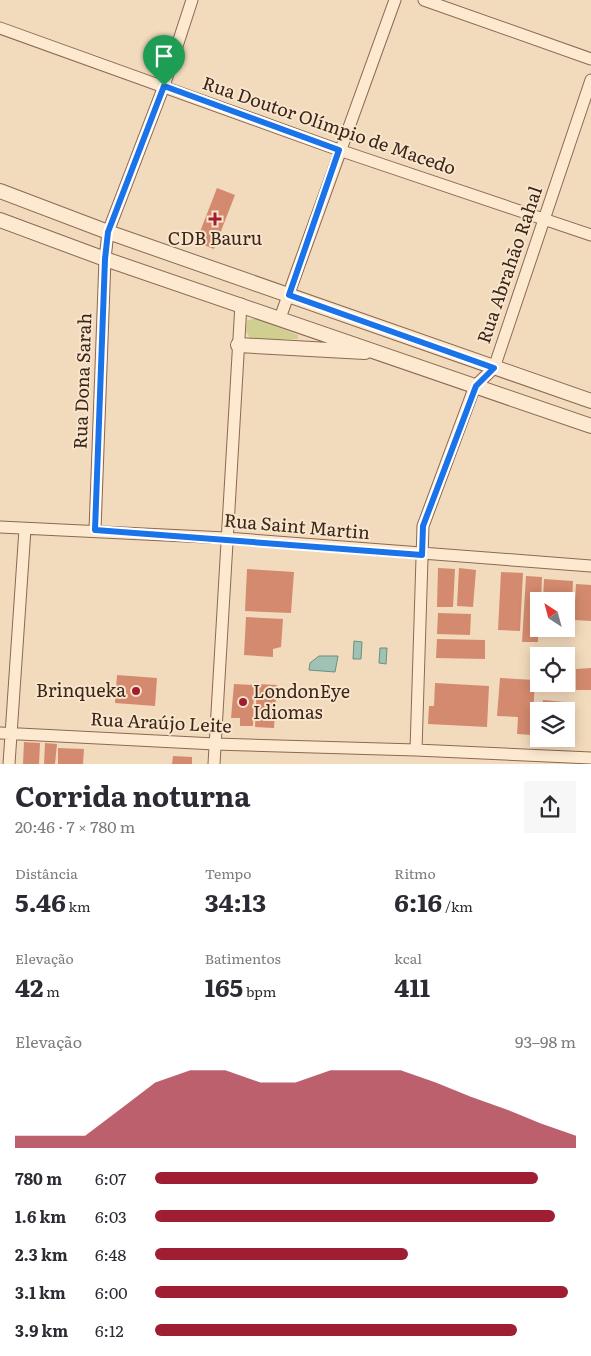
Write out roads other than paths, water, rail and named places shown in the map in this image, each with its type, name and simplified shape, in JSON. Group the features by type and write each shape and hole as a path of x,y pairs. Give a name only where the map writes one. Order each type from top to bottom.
{"street":[{"name":"Rua Dona Sarah","path":"95,530 105,259 108,232 164,86 192,0"},
{"path":"280,318 339,150 395,0"},
{"path":"424,0 591,59"},
{"name":"Rua Doutor Olímpio de Macedo","path":"0,28 339,150 591,235"},
{"name":"Rua Abrahão Rahal","path":"416,750 423,526 476,386 494,368 591,80"},
{"path":"0,191 108,232 591,401"},
{"path":"0,220 105,259 241,304 591,426"},
{"path":"214,764 241,304"},
{"path":"238,345 381,353"},
{"name":"Rua Saint Martin","path":"0,527 95,530 226,538 422,555 591,566"},
{"path":"9,764 5,733 25,529"},
{"name":"Rua Araújo Leite","path":"5,733 216,744 591,758"}],"place":[{"name":"CDB Bauru","path":"215,219"},
{"name":"Brinqueka","path":"136,691"},
{"name":"LondonEye Idiomas","path":"243,702"}]}
